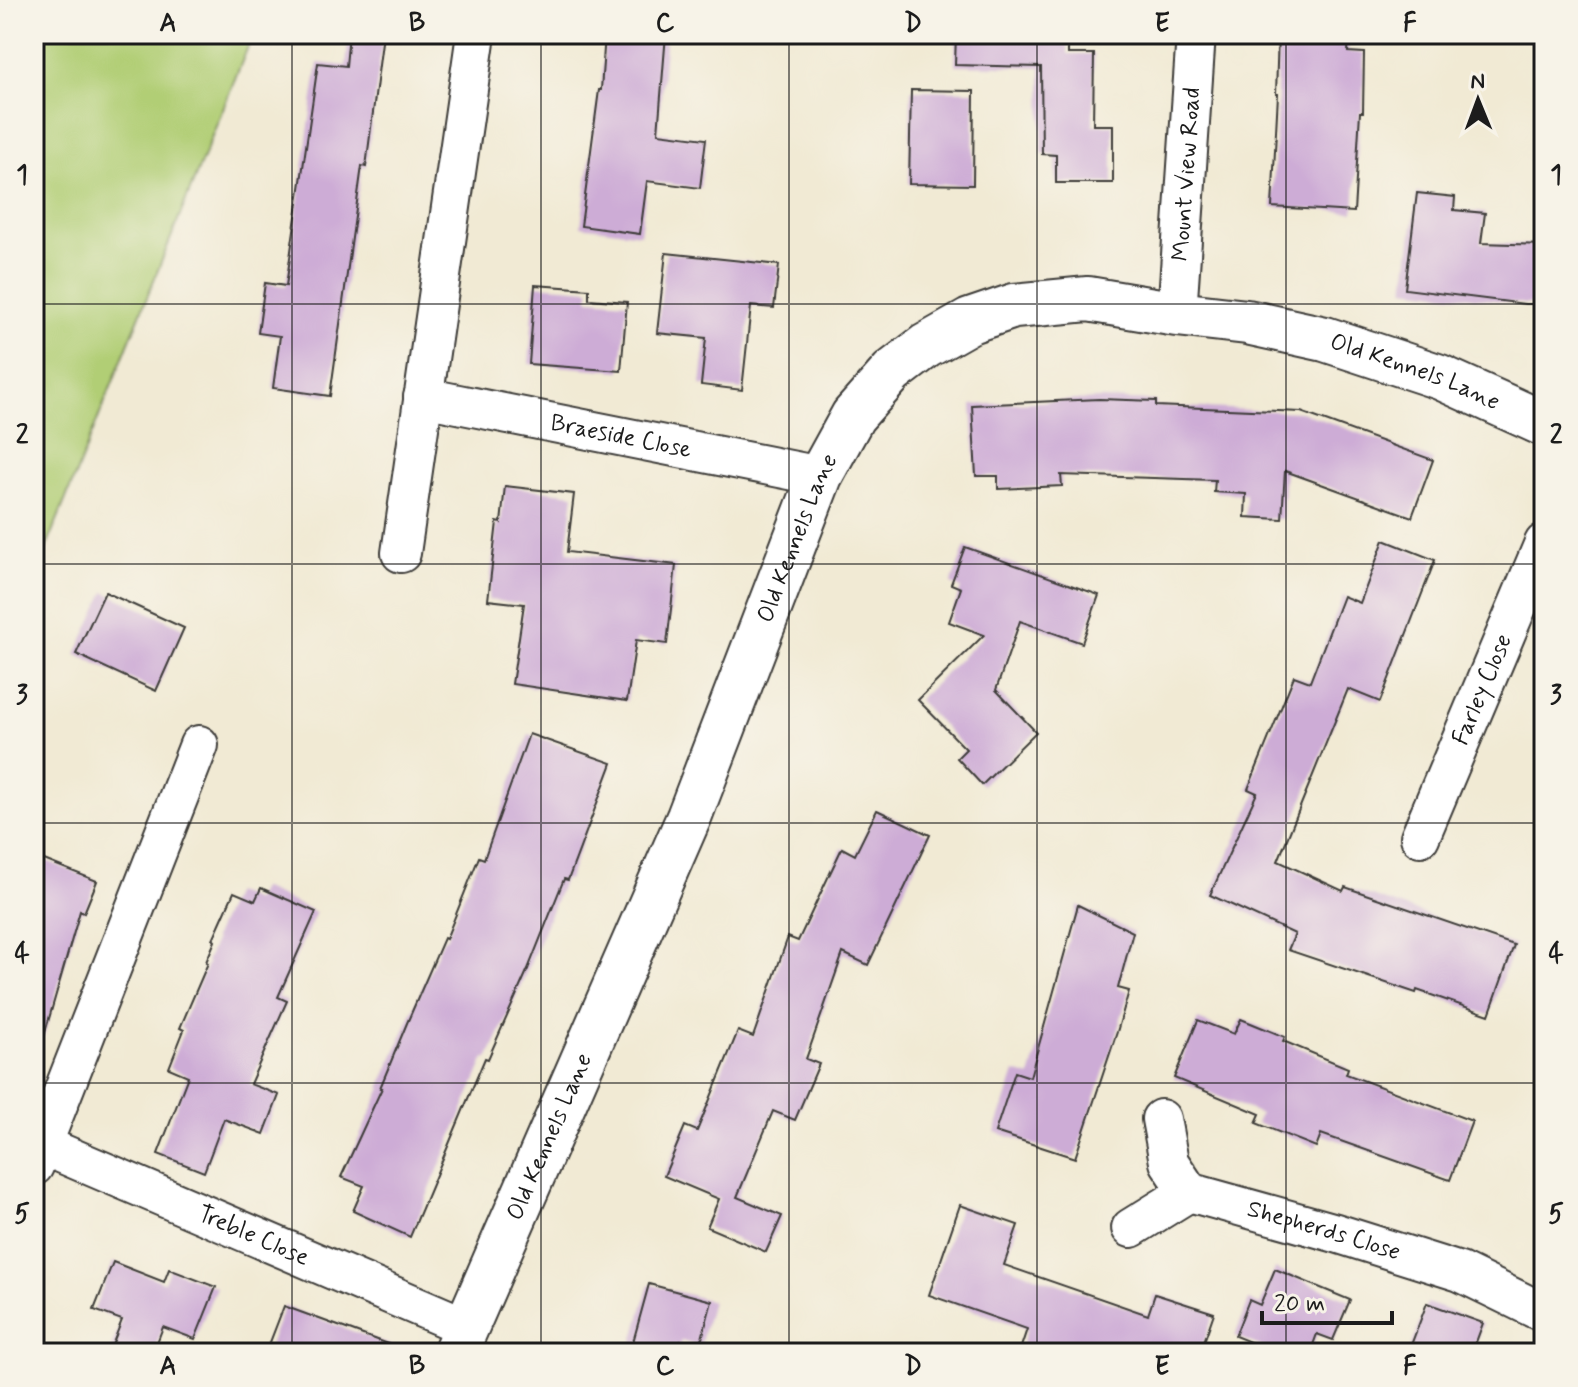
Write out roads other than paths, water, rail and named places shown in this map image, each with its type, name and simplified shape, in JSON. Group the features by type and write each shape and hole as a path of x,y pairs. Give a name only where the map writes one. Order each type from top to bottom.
{"street":[{"path":"401,553 476,34"},
{"name":"Mount View Road","path":"1177,314 1196,34"},
{"name":"Old Kennels Lane","path":"460,1340 689,817 820,476 853,416 892,372 926,346 970,321 1014,306 1088,299 1247,322 1325,339 1440,377 1544,424"},
{"name":"Braeside Close","path":"423,397 820,476"},
{"name":"Farley Close","path":"1420,837 1544,543"},
{"name":"Treble Close","path":"199,745 38,1155 460,1340"},
{"path":"1131,1228 1189,1192 1169,1162 1161,1119"},
{"name":"Shepherds Close","path":"1189,1192 1460,1272 1544,1313"}]}
